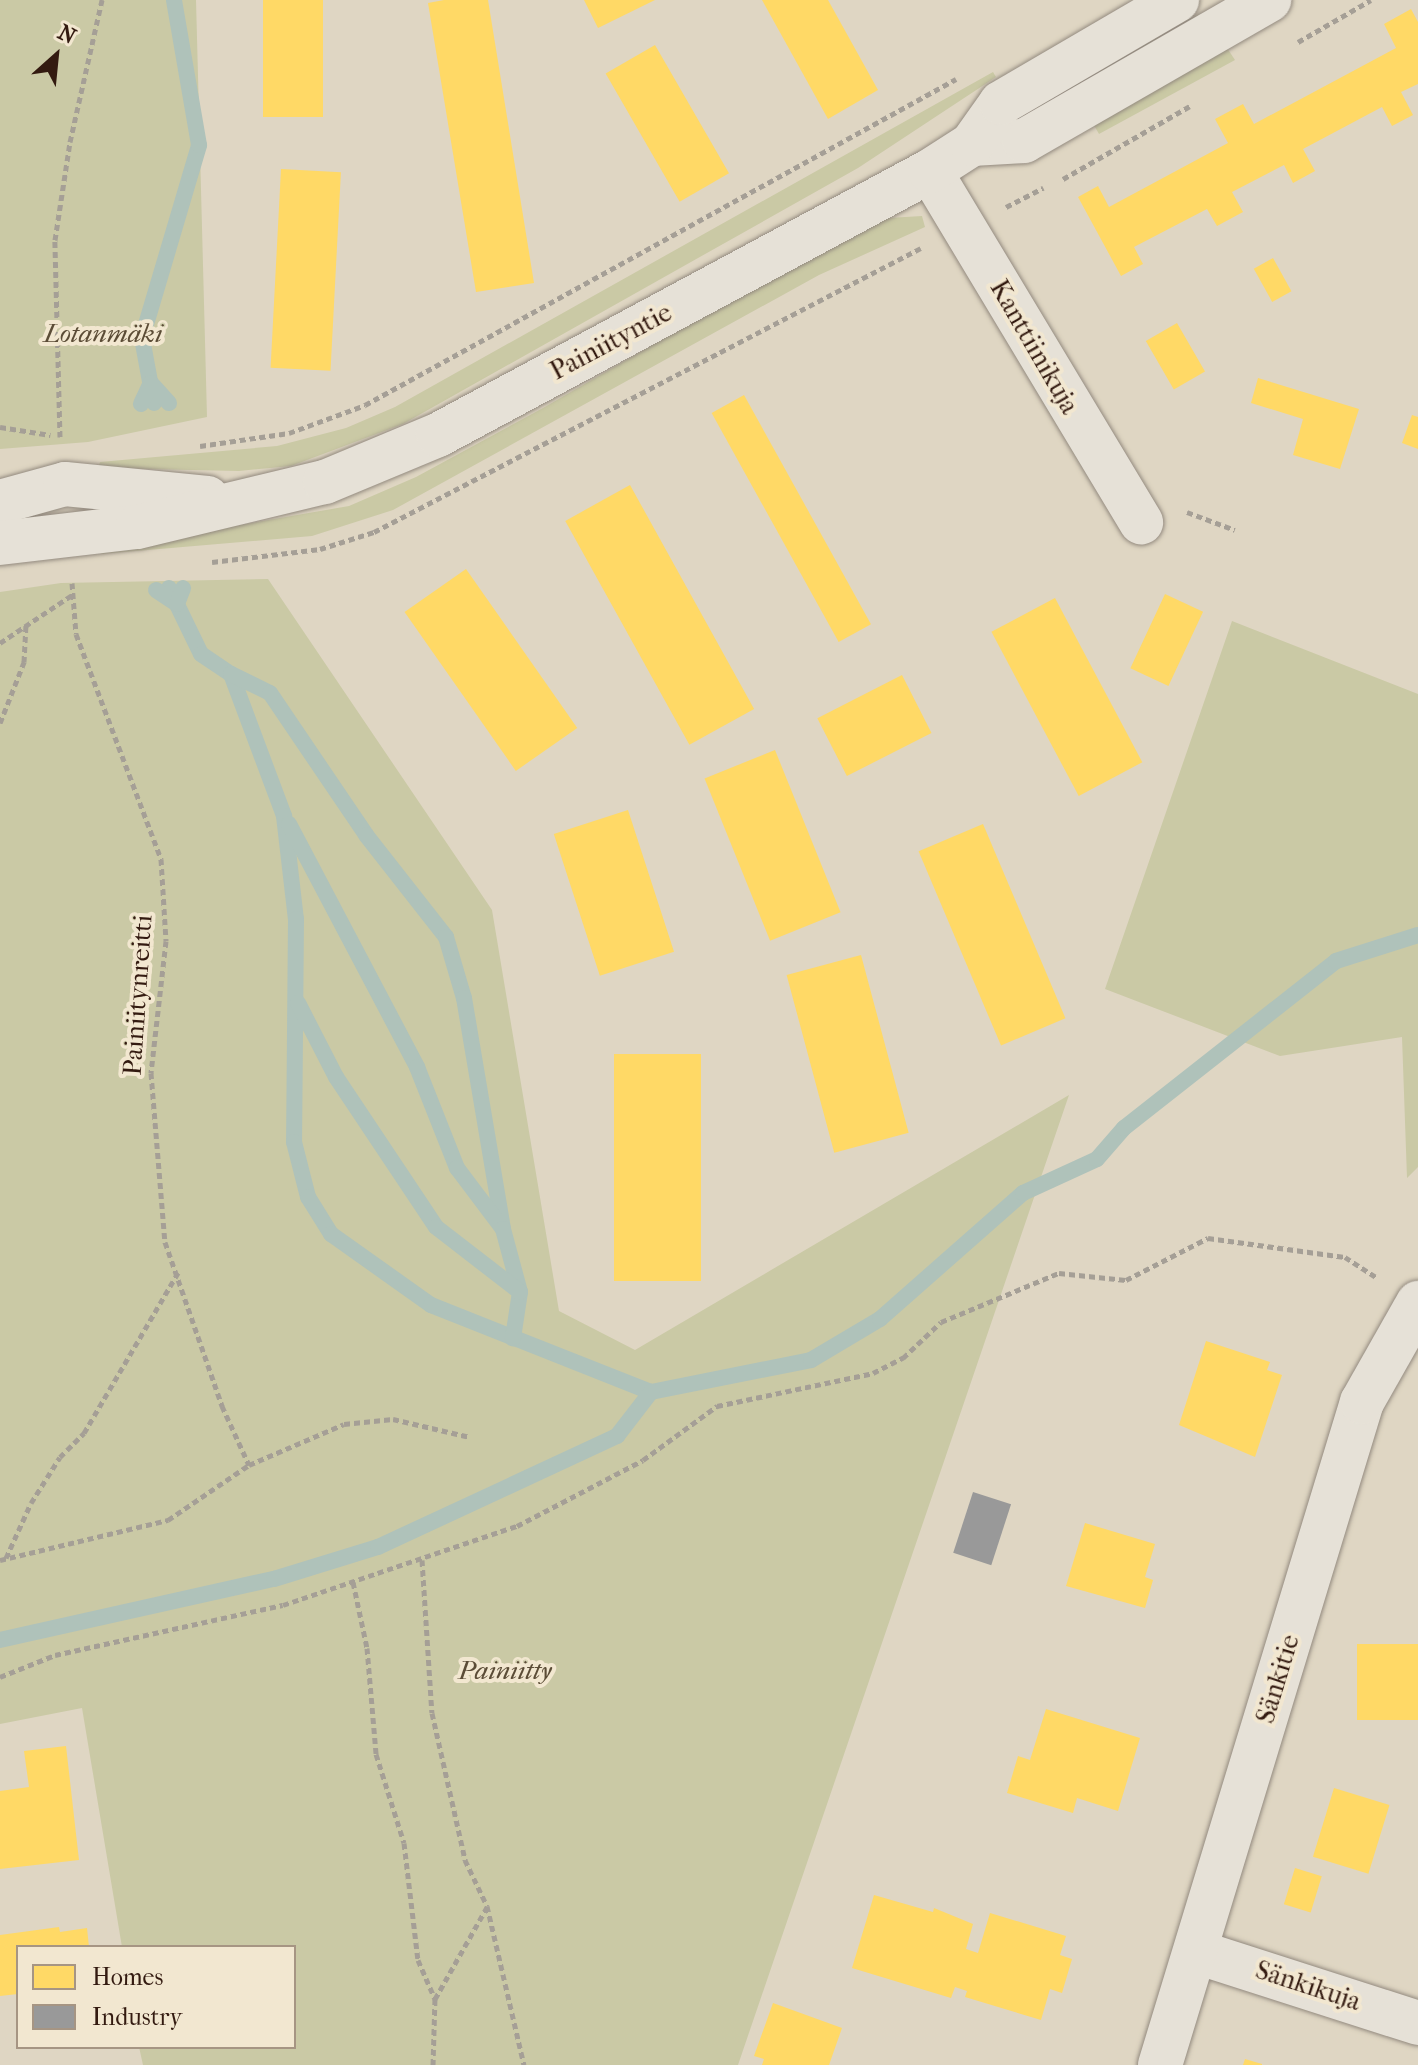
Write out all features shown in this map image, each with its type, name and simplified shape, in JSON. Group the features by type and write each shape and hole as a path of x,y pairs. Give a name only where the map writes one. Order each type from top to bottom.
{"street":[{"name":"Painiityntie","path":"972,144 1024,141 1269,0"},
{"name":"Painiityntie","path":"0,543 137,527 233,500 325,482 438,435 930,171 972,144 1001,103 1151,7"},
{"path":"1151,7 1165,60"},
{"name":"Kanttiinikuja","path":"930,171 1141,522"},
{"name":"Painiityntie","path":"0,502 65,484 233,500"},
{"name":"Sänkitie","path":"1160,2065 1197,1952 1362,1402 1418,1304"},
{"name":"Sänkikuja","path":"1197,1952 1418,2023"}],"path":[{"path":"60,448 55,240 70,142 102,0"},
{"path":"185,447 289,433 365,405 970,72"},
{"path":"0,427 60,437"},
{"name":"Painiitynreitti","path":"71,574 76,634 161,859 166,941 151,1073 165,1242 179,1272 222,1406 249,1465"},
{"path":"0,643 73,595"},
{"path":"0,723 24,662 26,624"},
{"path":"0,1677 55,1655 283,1605 422,1560 545,1511 643,1460 717,1406 873,1373 903,1358 941,1322 1059,1273 1126,1280 1208,1238 1345,1257 1418,1304"},
{"path":"3,1560 31,1503 60,1457 92,1421 179,1272"},
{"path":"3,1560 168,1520 249,1465 344,1424 393,1419 470,1437"},
{"path":"422,1560 432,1713 465,1860 487,1906 524,2065"},
{"path":"353,1582 367,1648 376,1754 404,1843 418,1960 435,1999 433,2065"},
{"path":"435,1999 487,1906"}],"green space":[{"name":"Lotanmäki","path":"0,0 196,0 207,417 88,442 0,449"},
{"path":"1223,42 1235,60 1099,134 1091,120"},
{"path":"993,72 996,77 858,168 403,424 291,466 239,471 98,468 100,462 277,446 346,428 395,407"},
{"path":"922,216 925,227 819,275 393,510 312,536 101,554 101,549 349,506 416,477 543,408 872,219"},
{"name":"Painiitty","path":"268,579 492,910 559,1311 635,1350 1069,1095 738,2065 143,2065 139,2049 296,2049 296,1945 122,1945 82,1708 0,1724 0,592 61,583"},
{"path":"1232,621 1418,694 1418,1167 1407,1178 1402,1037 1280,1056 1105,989"}],"building: Homes":[{"path":"263,0 323,0 323,117 263,117"},
{"path":"488,0 534,283 476,292 428,3"},
{"path":"584,0 655,0 598,28"},
{"path":"762,0 828,0 878,90 828,119"},
{"path":"1411,9 1418,22 1418,84 1401,92 1413,115 1392,126 1382,107 1303,149 1315,171 1293,183 1284,165 1232,192 1243,212 1217,226 1207,209 1134,247 1143,264 1121,276 1078,197 1098,186 1109,207 1228,143 1215,119 1243,104 1254,124 1396,48 1384,24"},
{"path":"655,45 729,173 680,202 606,74"},
{"path":"281,169 341,172 331,371 271,368"},
{"path":"1273,258 1291,291 1272,302 1254,269"},
{"path":"1177,323 1205,371 1174,389 1146,341"},
{"path":"1258,378 1359,409 1340,469 1293,455 1303,419 1251,403"},
{"path":"744,395 871,624 839,642 712,413"},
{"path":"1412,415 1418,417 1418,449 1402,443"},
{"path":"630,485 754,709 689,745 565,521"},
{"path":"466,569 577,728 516,771 405,612"},
{"path":"1165,594 1203,612 1168,686 1130,668"},
{"path":"1055,598 1142,762 1079,796 991,632"},
{"path":"902,675 932,733 847,776 817,718"},
{"path":"775,750 841,912 770,941 705,778"},
{"path":"628,810 674,952 600,976 554,834"},
{"path":"983,824 1065,1018 1001,1046 919,851"},
{"path":"861,955 909,1133 834,1153 787,975"},
{"path":"614,1054 701,1054 701,1281 614,1281"},
{"path":"1206,1341 1270,1362 1267,1370 1282,1375 1255,1457 1179,1425"},
{"path":"1085,1523 1155,1544 1145,1577 1153,1580 1145,1608 1066,1586"},
{"path":"1357,1644 1418,1644 1418,1720 1357,1720"},
{"path":"1046,1709 1140,1738 1118,1811 1077,1798 1073,1813 1007,1793 1018,1756 1030,1760"},
{"path":"66,1746 79,1860 0,1869 0,1791 29,1787 24,1751"},
{"path":"1334,1788 1389,1805 1368,1874 1313,1857"},
{"path":"1295,1868 1322,1876 1311,1913 1284,1904"},
{"path":"874,1895 933,1912 934,1908 973,1924 966,1949 978,1953 990,1913 1066,1936 1060,1955 1072,1959 1062,1993 1050,1989 1041,2020 965,1997 967,1991 955,1987 951,1998 852,1968"},
{"path":"59,1927 60,1932 87,1928 89,1945 16,1945 16,1994 0,1996 0,1935"},
{"path":"773,2003 842,2028 829,2065 762,2065 764,2059 754,2056"},
{"path":"1245,2059 1262,2064 1262,2065 1243,2065"}],"building: Industry":[{"path":"973,1492 1011,1504 991,1565 953,1553"}],"waterway":[{"path":"154,403 142,338 199,145 174,0"},
{"path":"141,404 151,383 169,403"},
{"path":"169,588 201,654 231,674 284,816 296,919 294,1142 308,1197 331,1234 431,1305 651,1392 811,1360 880,1319 1023,1193 1097,1159 1124,1128 1336,961 1418,935"},
{"path":"156,590 177,604 183,588"},
{"path":"231,674 270,693 366,835 446,937 464,998 503,1229"},
{"path":"289,824 417,1067 457,1168 503,1229 520,1292 513,1338"},
{"path":"298,1003 336,1077 436,1227 520,1292"},
{"path":"0,1640 274,1579 378,1547 617,1436 651,1392"}]}
